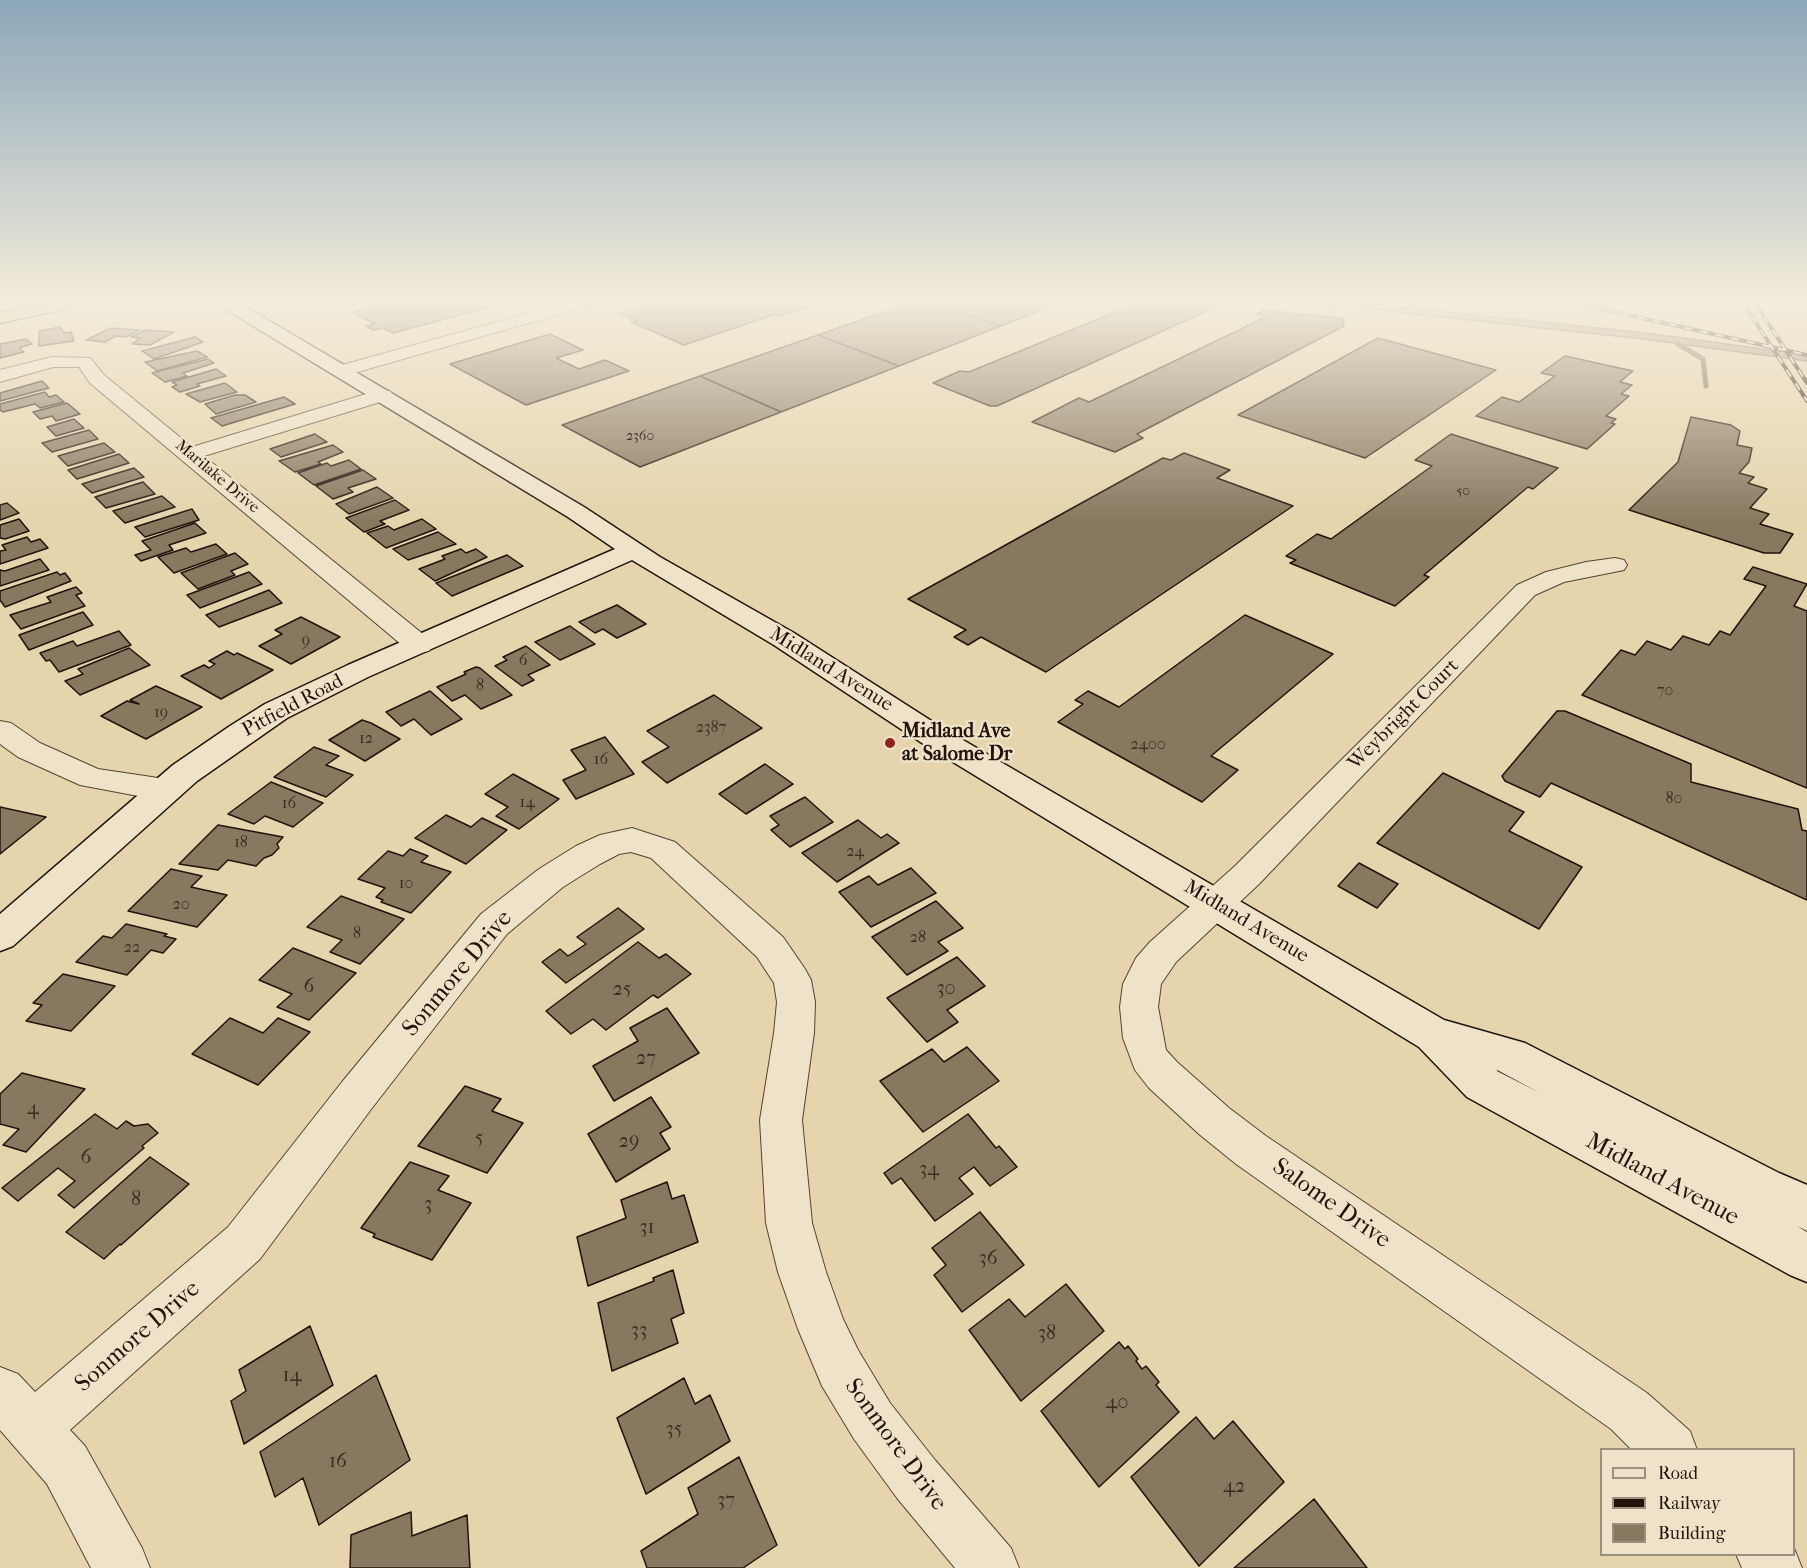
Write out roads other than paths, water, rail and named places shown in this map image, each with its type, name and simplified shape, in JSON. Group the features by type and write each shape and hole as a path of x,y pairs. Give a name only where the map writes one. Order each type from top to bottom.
{"main road":[{"name":"Midland Avenue","path":"350,376 784,639 933,736 1434,1035 1482,1084 1807,1258"},
{"name":"Pitfield Road","path":"0,936 165,790 241,733 276,711 634,550"},
{"name":"Midland Avenue","path":"1434,1035 1510,1056 1763,1189 1807,1208"}],"street":[{"name":"Marilake Drive","path":"94,376 419,645"},
{"path":"190,454 383,395"},
{"name":"Weybright Court","path":"1216,904 1526,590 1555,577 1615,565"},
{"path":"0,730 29,750 92,778 165,790"},
{"name":"Sonmore Drive","path":"17,1410 244,1243 357,1095 494,924 551,878 588,855 612,843 632,840 663,850 770,947 792,980 796,1002 794,1033 781,1120 789,1223 802,1272 822,1329 840,1368 872,1421 916,1479 991,1568"},
{"name":"Salome Drive","path":"1216,904 1163,952 1149,969 1142,984 1138,1007 1143,1038 1149,1058 1163,1075 1214,1121 1251,1149 1629,1410 1670,1448"},
{"path":"17,1410 66,1465 122,1568"}],"waterway":[{"path":"1705,376 1706,386"}],"railway":[{"path":"1791,376 1807,401"},
{"path":"1803,376 1807,383"}],"place":[{"name":"Midland Ave at Salome Dr","path":"890,743"}]}
